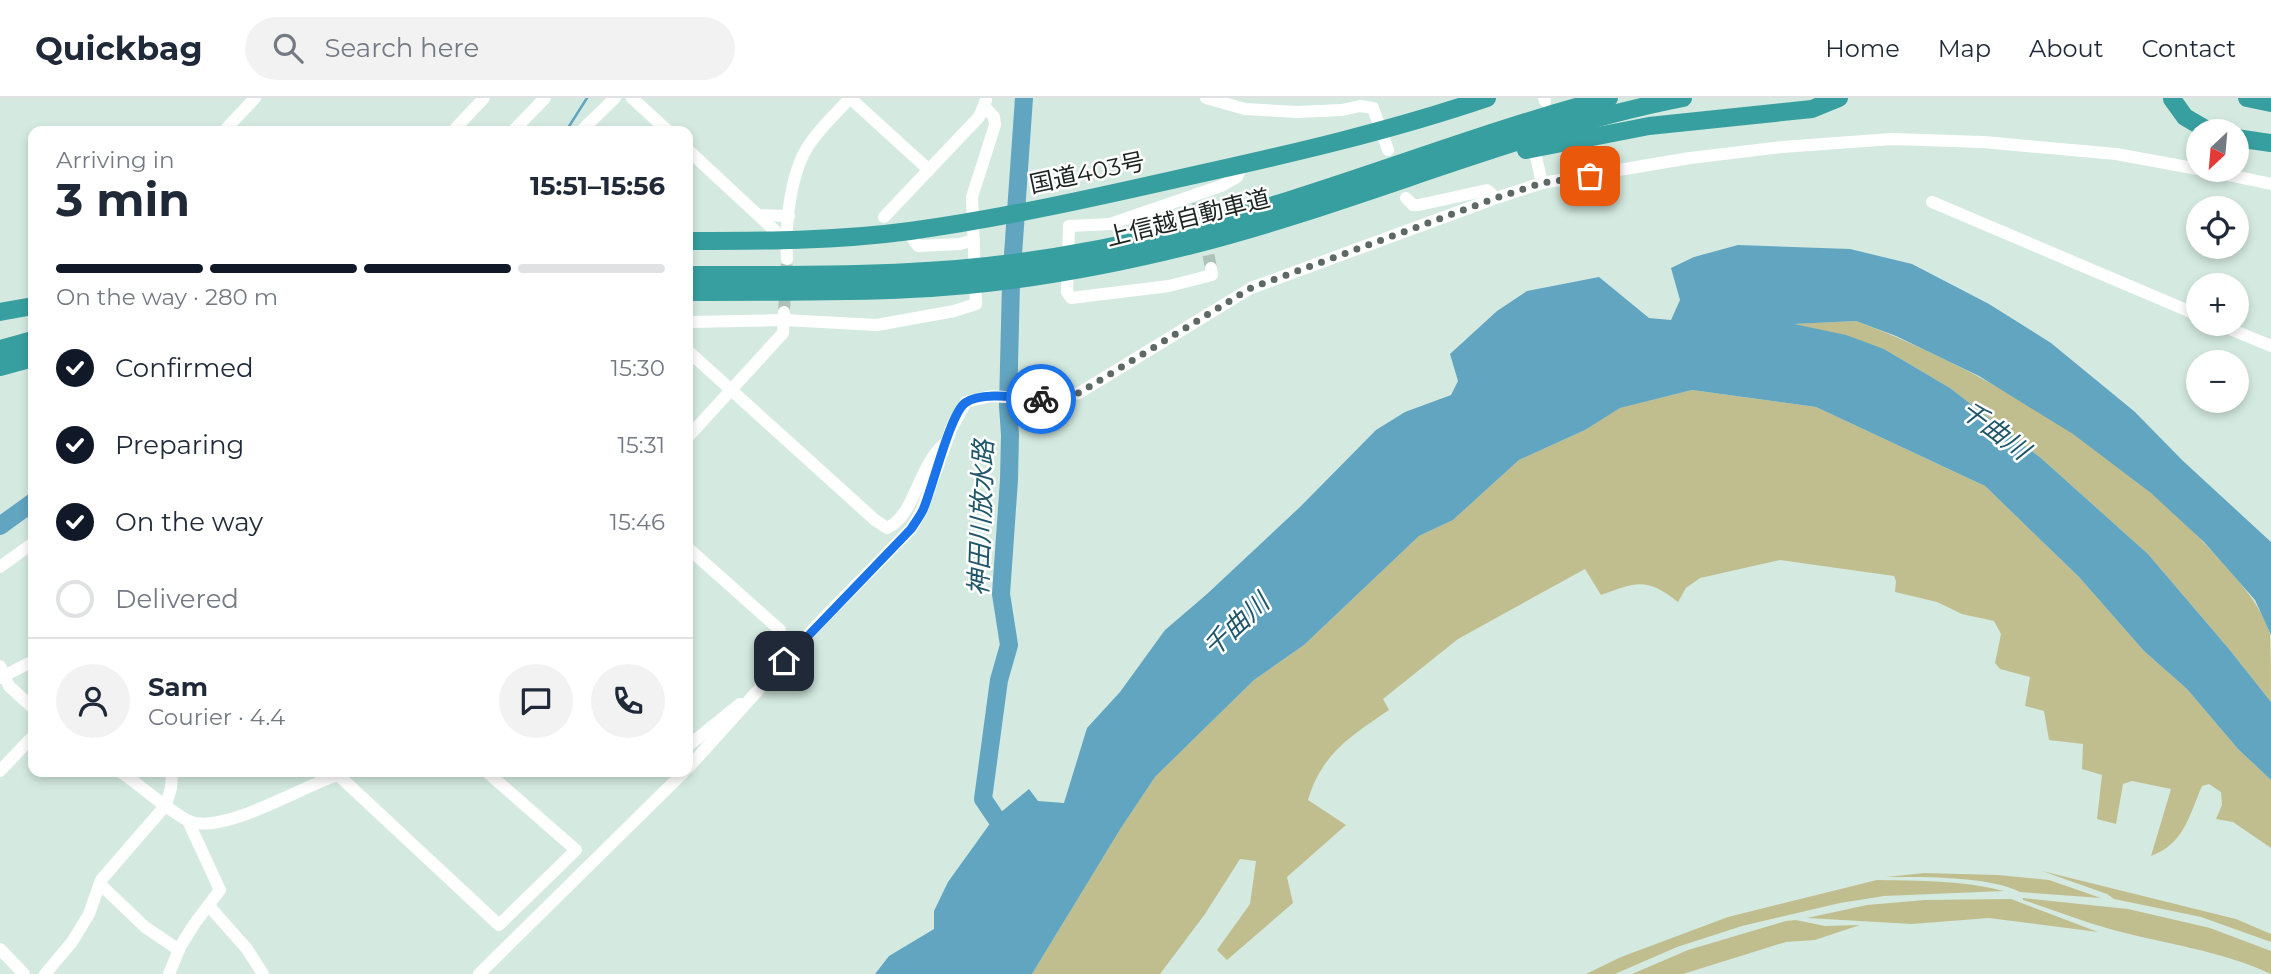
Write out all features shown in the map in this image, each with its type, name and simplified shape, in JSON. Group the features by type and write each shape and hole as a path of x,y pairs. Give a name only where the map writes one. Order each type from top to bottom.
{"highway":[{"name":"国道403号","path":"693,241 786,250 980,220 1058,205 1380,132 1487,98"},
{"name":"上信越自動車道","path":"1078,261 1239,215 1531,120 1609,98"},
{"name":"上信越自動車道","path":"693,292 856,291 1190,246 1303,214 1537,136 1631,109 1683,98"},
{"path":"1303,214 1554,144 1649,125 1799,111 1824,106 1839,98"},
{"path":"2247,98 2271,103"},
{"path":"2172,99 2188,119"},
{"path":"2249,140 2271,143"},
{"name":"上信越自動車道","path":"693,275 964,276"},
{"path":"0,312 28,307"},
{"path":"0,349 28,341"},
{"path":"0,367 28,359"}],"street":[{"path":"229,126 255,98"},
{"path":"466,98 471,112"},
{"path":"463,126 484,98"},
{"path":"518,126 545,98"},
{"path":"586,126 615,98"},
{"path":"632,98 663,126"},
{"path":"786,250 789,216 800,161 813,140 850,98 929,170"},
{"path":"1206,98 1245,109 1298,112 1342,110 1360,106 1373,108 1388,150"},
{"path":"884,217 979,117 985,102"},
{"path":"693,322 784,316 877,325 954,311 976,304 974,240 980,220 972,197 995,125 994,117 985,102"},
{"path":"693,762 825,616 911,529 922,510 946,442 966,402 991,396 1044,400 1079,393 1251,288 1542,183 1690,158 1782,147 1892,139 1983,142 2116,154 2186,167"},
{"path":"693,155 758,215 786,250"},
{"path":"1536,157 1542,183"},
{"path":"1211,268 1212,275 1169,286 1071,298 1066,292 1069,226 1110,224 1196,198 1237,177 1242,164"},
{"path":"2249,179 2271,184"},
{"path":"1406,198 1413,205 1419,205 1487,190 1496,198"},
{"path":"1932,202 2186,310"},
{"path":"758,215 789,216"},
{"path":"907,231 918,246 960,244 974,240"},
{"path":"693,431 783,333 784,316"},
{"path":"2247,336 2271,346"},
{"path":"693,355 887,528 904,514 932,454 946,442"},
{"path":"0,567 28,547"},
{"path":"693,552 779,629"},
{"path":"28,664 2,673 9,686 28,703"},
{"path":"693,742 731,709 752,697"},
{"path":"0,771 28,741"},
{"path":"128,777 188,821 207,824 237,819 333,777"},
{"path":"45,974 72,942 89,914 101,880 166,805 172,788 172,777"},
{"path":"346,777 499,925 576,850 493,777"},
{"path":"479,974 679,777"},
{"path":"169,974 195,923 220,890 188,821"},
{"path":"100,884 145,927 179,950"},
{"path":"209,906 239,940 263,974"},
{"path":"0,949 24,974"}],"shaded area":[{"path":"1856,321 1954,364 2051,419 2142,485 2183,521 2242,585 2265,622 2270,633 2271,702 2148,554 2042,459 1950,388 1884,349 1790,324"},
{"path":"1692,390 1816,407 1985,486 2079,577 2144,651 2187,689 2238,749 2271,780 2271,848 2233,822 2216,819 2222,805 2221,792 2209,784 2202,786 2189,818 2178,836 2162,851 2151,856 2171,789 2132,781 2123,784 2116,824 2097,819 2102,775 2082,769 2083,744 2049,740 2044,711 2025,706 2030,677 2000,669 1995,663 2001,634 1994,621 1962,614 1937,602 1895,592 1894,576 1780,560 1700,578 1686,588 1678,602 1658,589 1641,584 1601,595 1585,569 1458,639 1383,699 1389,710 1350,738 1330,758 1321,770 1308,800 1346,825 1287,877 1293,903 1227,960 1217,950 1250,904 1256,861 1240,859 1205,914 1160,974 1032,974 1155,777 1254,680 1304,645 1419,536 1453,520 1519,460 1585,430 1619,408"},
{"path":"2042,871 2236,919 2271,934 2271,942 2201,917 2114,899 2107,894"},
{"path":"1924,873 1998,875 2049,880 2101,898 2020,892 1973,880 1886,877"},
{"path":"1877,880 1957,883 2004,891 1884,896 1840,903 1742,926 1677,947 1615,974 1586,974 1621,957 1728,917"},
{"path":"2023,898 2128,909 2210,928 2271,951 2271,974 2212,953 2099,926"},
{"path":"2011,899 2098,932 1989,918 1912,924 1807,918 1867,905 1925,900"},
{"path":"1796,920 1825,926 1860,925 1815,940 1786,942 1683,974 1632,974 1688,950"}],"water":[{"name":"千曲川","path":"1738,245 1850,249 1912,264 1989,304 2051,343 2135,412 2182,460 2271,542 2271,635 2255,600 2204,542 2151,493 2073,434 1979,376 1896,336 1856,321 1794,324 1846,335 1884,349 1950,388 2042,459 2148,554 2271,702 2271,780 2238,749 2187,689 2144,651 2079,577 1985,486 1816,407 1692,390 1620,408 1585,430 1519,460 1453,520 1419,536 1304,645 1254,680 1155,777 1032,974 875,974 889,956 934,929 934,911 948,882 994,818 1029,789 1038,801 1064,803 1087,728 1120,692 1165,630 1300,507 1376,430 1405,412 1451,395 1458,381 1450,354 1497,311 1527,291 1599,277 1649,318 1671,320 1680,300 1671,268 1694,257"}],"waterway":[{"path":"569,126 587,98"},
{"name":"神田川放水路","path":"1008,836 983,799 999,680 1009,645 1001,594 1009,480 1011,283 1024,98"},
{"path":"0,526 28,506"}],"tunnel":[{"path":"1198,202 1211,268"},
{"path":"784,312 787,259"}],"way so far":[{"path":"1041,399 1079,393 1251,288 1496,198 1542,183 1590,176"}],"route":[{"path":"784,661 911,529 922,510 962,406 966,402 991,396 1041,399"}]}
